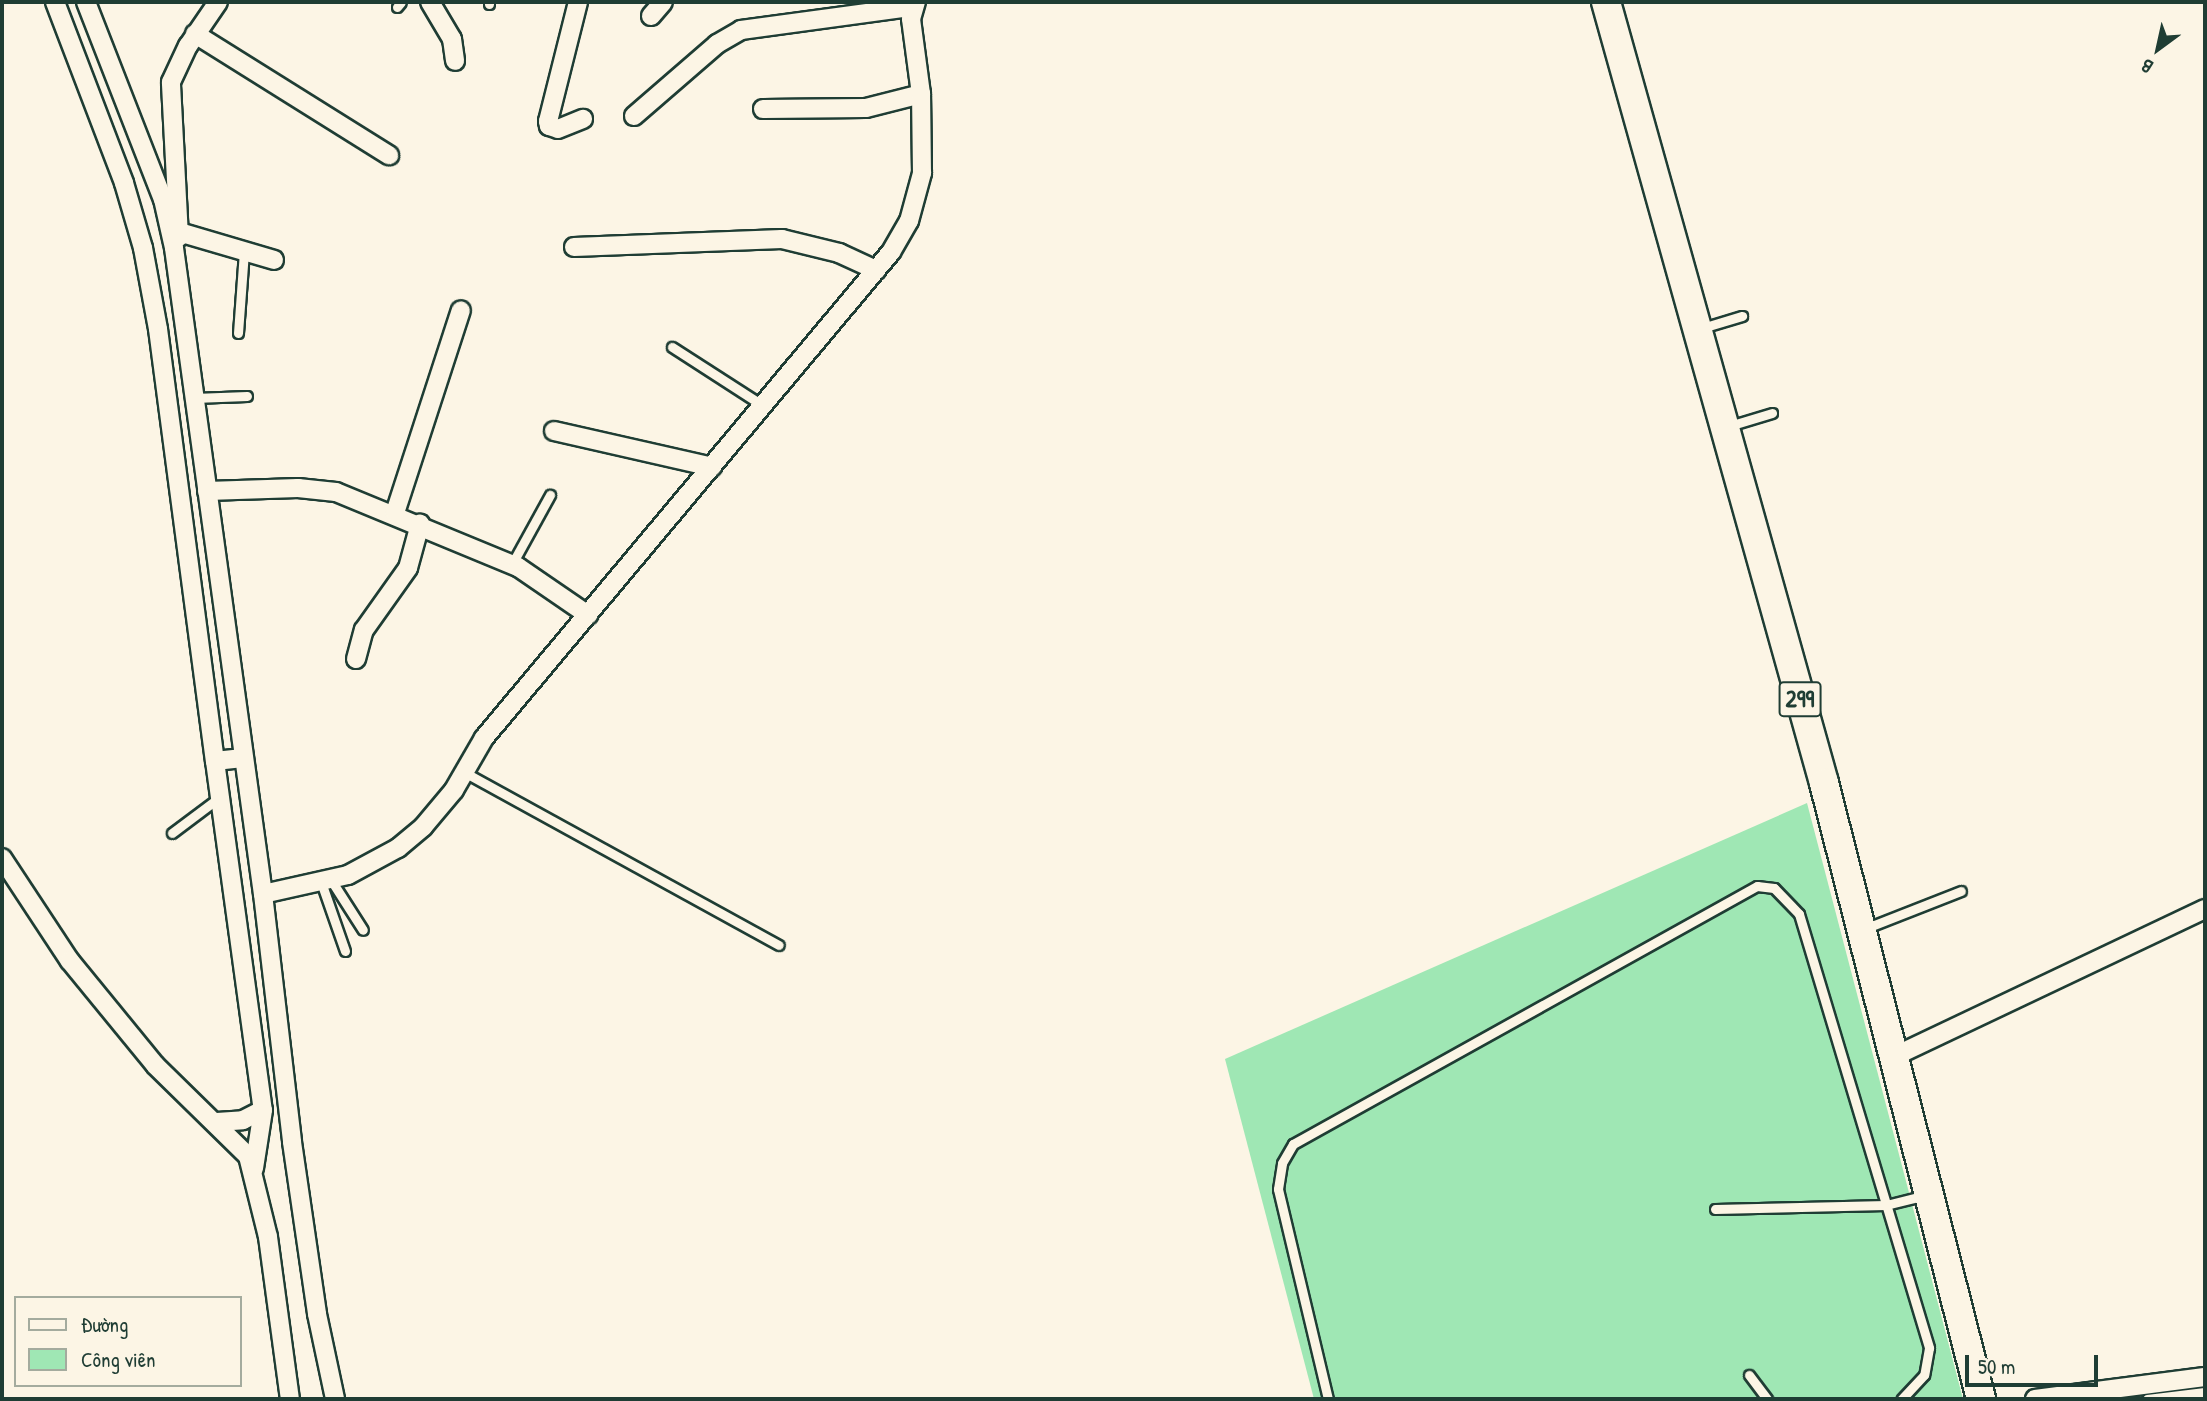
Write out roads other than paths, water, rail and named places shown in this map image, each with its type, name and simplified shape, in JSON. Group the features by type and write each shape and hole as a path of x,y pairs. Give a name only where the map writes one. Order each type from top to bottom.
{"main road":[{"name":"299","path":"1606,2 1862,930 1981,1399"}],"street":[{"path":"55,2 137,221 180,399 206,491 229,760 220,797 262,1110 254,1168 290,1399"},
{"path":"86,2 163,199 176,240"},
{"path":"218,2 195,34 171,82 169,99 180,399 229,760 262,894 292,1142 317,1314 335,1399"},
{"path":"430,2 452,39 454,61"},
{"path":"578,2 548,121 558,129 583,119"},
{"path":"651,16 663,2"},
{"path":"262,894 326,881 374,864 423,827 464,772 484,738 876,270 909,221 922,173 920,94 913,4 741,30 718,44 634,116"},
{"path":"195,34 389,155"},
{"path":"763,109 866,108 920,94"},
{"path":"574,247 782,239 839,253 876,270"},
{"path":"176,240 244,251 274,260"},
{"path":"395,513 461,310"},
{"path":"554,431 712,467"},
{"path":"206,491 315,488 395,513 512,564 549,584 588,615"},
{"path":"356,659 365,630 408,568 420,523"},
{"path":"2,858 70,961 156,1065 237,1140 254,1168"},
{"path":"1895,1056 2205,909"},
{"path":"217,1122 243,1120 262,1110"},
{"path":"2035,1399 2205,1377"}],"lane":[{"path":"238,333 244,251"},
{"path":"1697,329 1742,316"},
{"path":"672,346 762,405"},
{"path":"180,399 247,396"},
{"path":"1724,427 1772,413"},
{"path":"512,564 550,495"},
{"path":"464,772 779,945"},
{"path":"172,833 220,797"},
{"path":"326,881 363,930"},
{"path":"326,881 345,951"},
{"path":"1328,1399 1278,1189 1282,1163 1293,1144 1757,886 1774,888 1799,914 1929,1348 1924,1375 1902,1399"},
{"path":"1862,930 1961,891"},
{"path":"1715,1209 1886,1205 1931,1194"},
{"path":"1749,1375 1767,1399"},
{"path":"2147,1399 2205,1392"}]}
